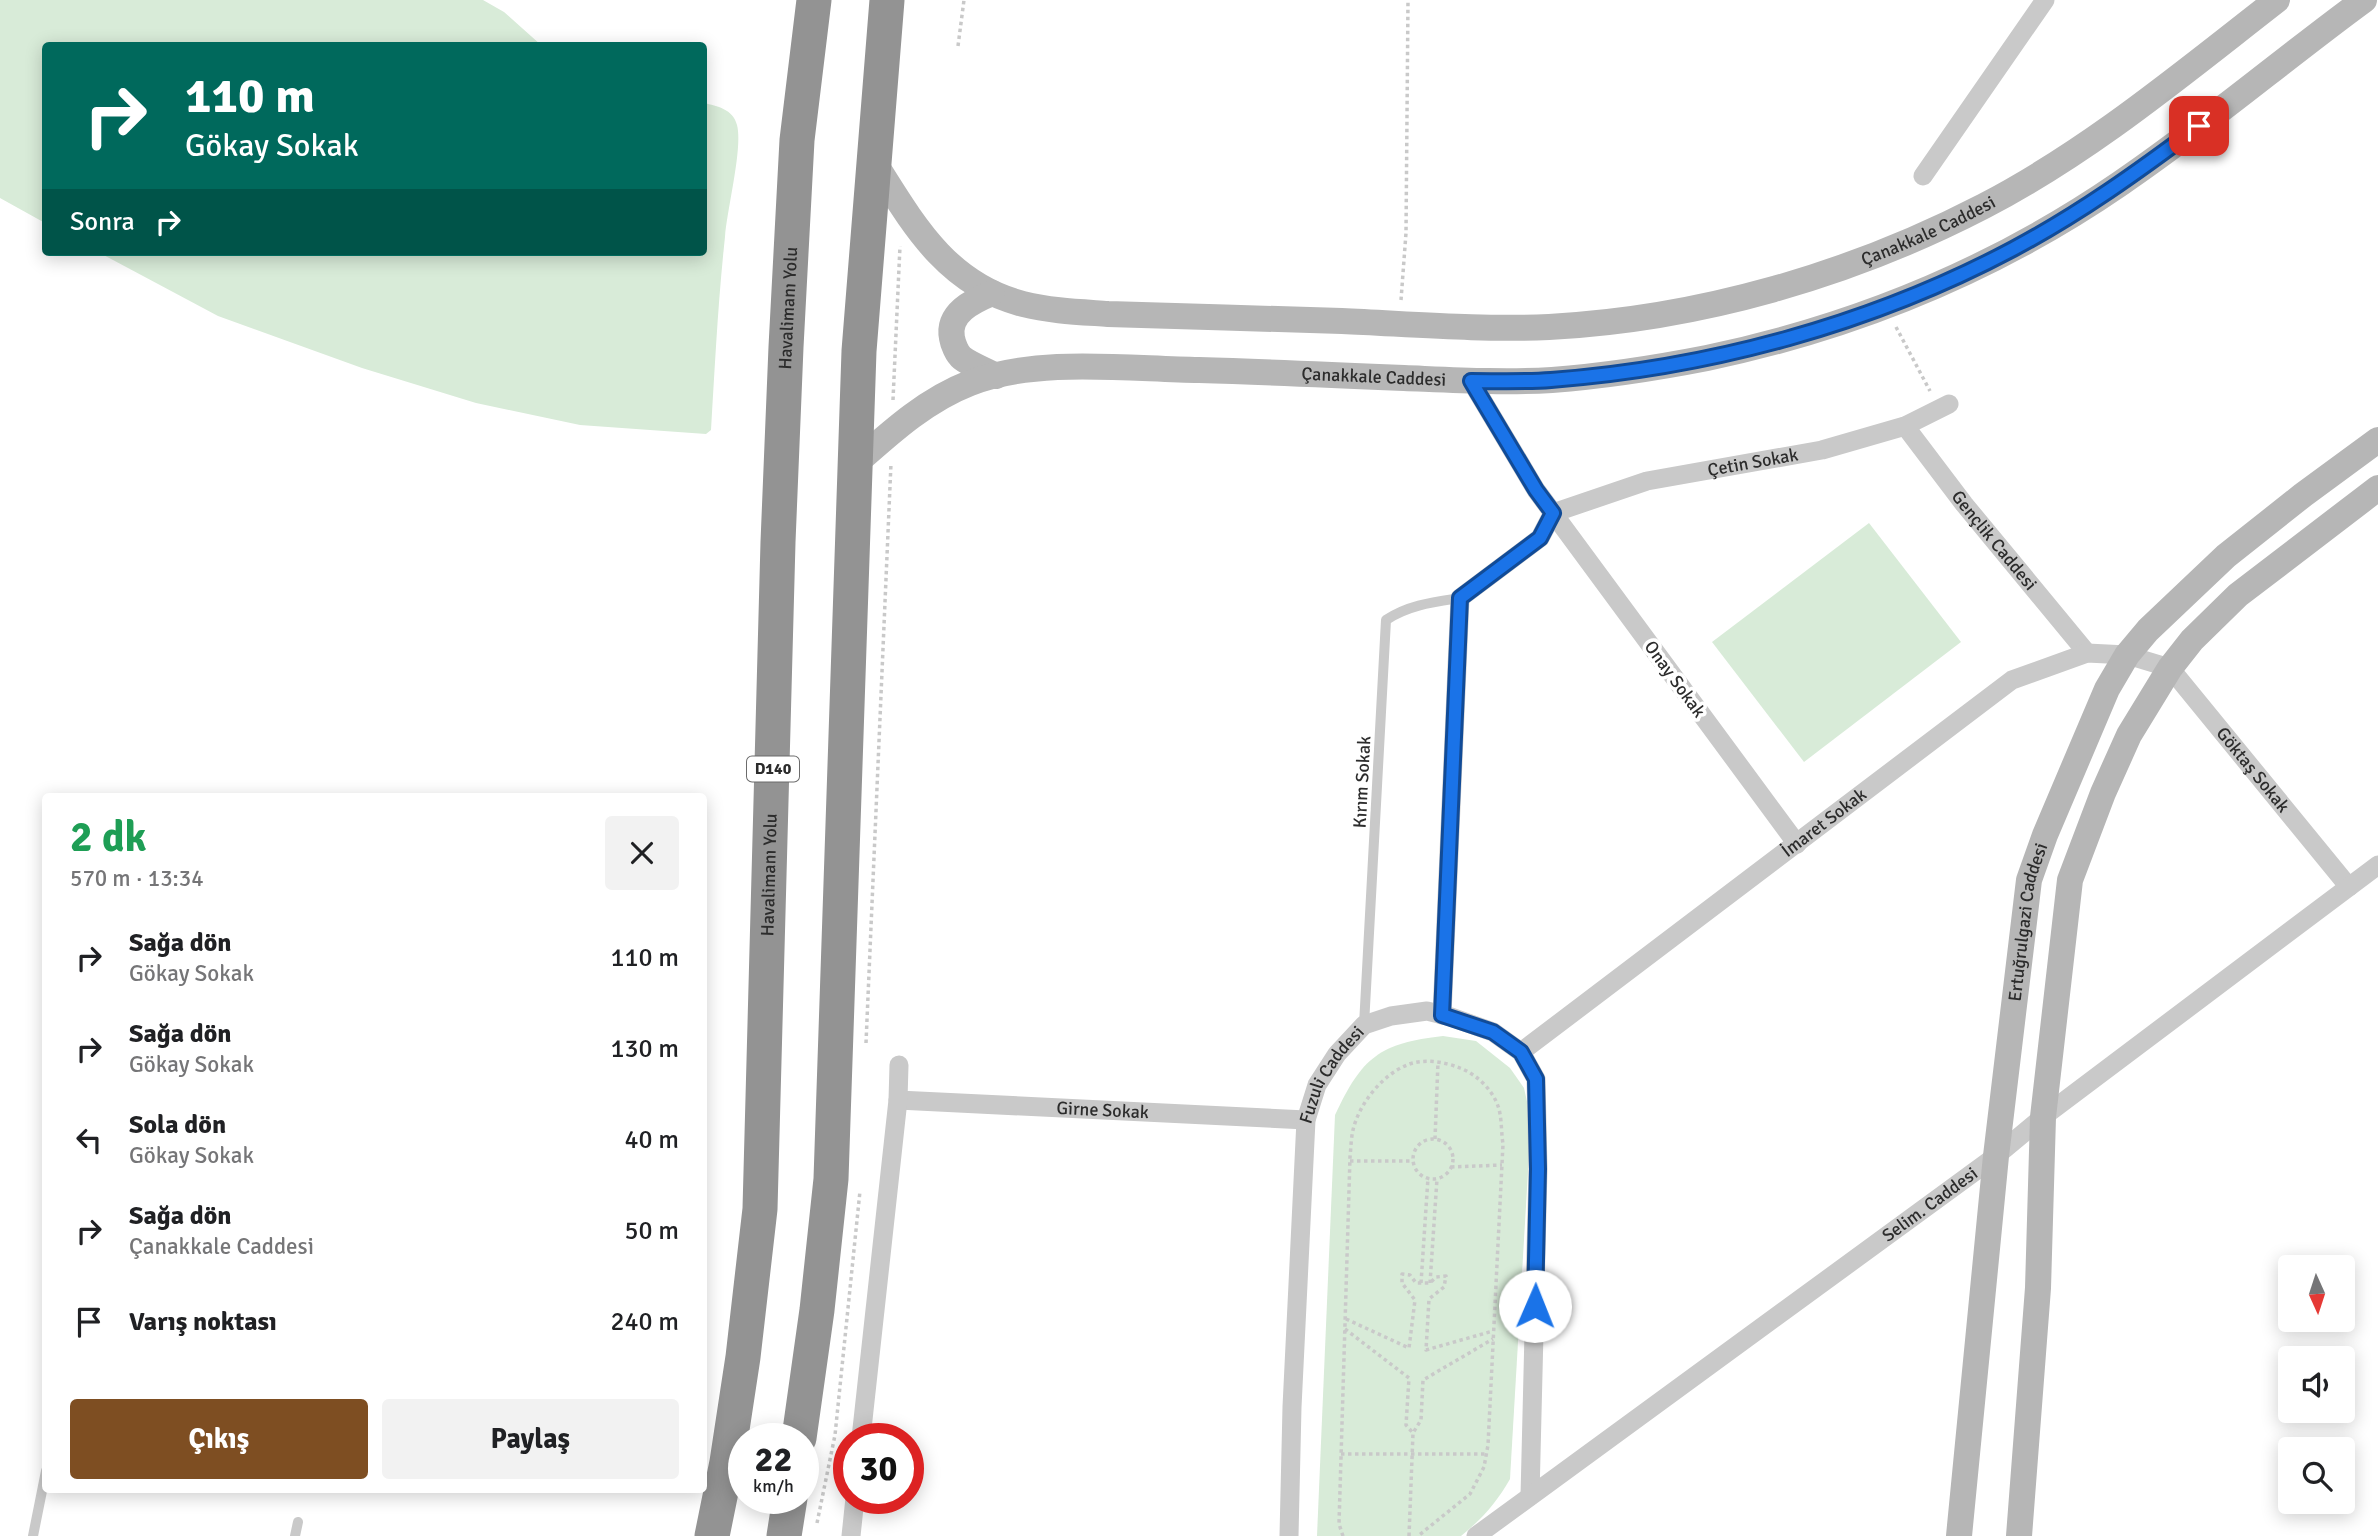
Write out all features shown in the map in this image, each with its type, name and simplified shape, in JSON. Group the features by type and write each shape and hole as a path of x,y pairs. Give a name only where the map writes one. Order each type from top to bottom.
{"highway":[{"name":"Havalimanı Yolu","path":"712,1536 744,1357 760,1209 778,542 786,347 797,140 814,0"},
{"path":"801,1423 831,1180 859,351 872,159 887,0"},
{"path":"783,1536 787,1514"}],"main road":[{"name":"Çanakkale Caddesi","path":"872,159 909,218 951,268 992,293 1053,310 1515,327 1559,326 1631,318 1759,293 1862,260 1984,206 2096,136 2277,0"},
{"name":"Çanakkale Caddesi","path":"856,463 920,409 970,383 996,376 1058,367 1471,381 1548,380 1631,371 1770,342 1886,306 1972,270 2013,249 2082,209 2155,159 2364,0"},
{"path":"992,293 972,302 956,316 951,328 952,341 960,357 996,376"},
{"name":"Ertuğrulgazi Caddesi","path":"2019,1536 2038,1288 2043,1117 2070,880 2124,746 2149,661 2148,631 2226,556 2378,440"},
{"name":"Ertuğrulgazi Caddesi","path":"1959,1536 1996,1156 2029,880 2045,835 2106,689 2149,661 2192,640 2238,595 2378,488"}],"street":[{"path":"1923,176 2045,0"},
{"name":"Onay Sokak","path":"1471,381 1536,490 1797,844"},
{"name":"Çetin Sokak","path":"1553,513 1647,481 1822,450 1905,426 1944,406"},
{"name":"Gençlik Caddesi","path":"1905,426 1964,504 2087,653"},
{"path":"1442,1015 1460,598 1540,538 1553,513"},
{"name":"İmaret Sokak","path":"1521,1052 2012,680 2087,653 2149,661"},
{"name":"Göktaş Sokak","path":"2149,661 2350,887"},
{"name":"Selim. Caddesi","path":"1476,1536 1996,1156 2043,1117 2378,865"},
{"name":"Fuzuli Caddesi","path":"1289,1536 1306,1120 1317,1085 1337,1054 1364,1025 1391,1016 1427,1011 1493,1032 1521,1052 1536,1079 1538,1169 1530,1496"},
{"path":"864,1423 898,1100 899,1065"},
{"name":"Girne Sokak","path":"898,1100 1306,1120"},
{"path":"851,1536 853,1514"}],"lane":[{"name":"Kırım Sokak","path":"1364,1025 1386,620 1398,611 1460,598"},
{"path":"33,1536 42,1491"},
{"path":"295,1536 298,1522"}],"path":[{"path":"958,46 964,0"},
{"path":"1401,300 1406,233 1408,0"},
{"path":"1886,306 1944,406"},
{"path":"1435,1139 1438,1062"},
{"path":"1343,1536 1339,1524 1353,1130 1359,1113 1384,1080 1405,1065 1438,1062 1467,1071 1479,1079 1492,1095 1498,1106 1502,1166 1486,1454 1478,1482 1470,1493 1418,1536"},
{"path":"1435,1139 1446,1144 1452,1155 1451,1167 1443,1177 1437,1179 1419,1173 1413,1161 1413,1154 1421,1143 1435,1139"},
{"path":"1350,1161 1413,1161"},
{"path":"1451,1167 1502,1166"},
{"path":"1421,1283 1428,1178"},
{"path":"1430,1283 1437,1179"},
{"path":"1345,1319 1409,1348 1415,1300 1402,1283 1402,1274 1410,1275 1416,1283 1430,1283 1436,1277 1446,1276 1444,1287 1429,1299 1426,1350 1493,1331"},
{"path":"1345,1328 1409,1378 1406,1425 1413,1433"},
{"path":"1409,1536 1413,1433 1421,1420 1423,1380 1493,1339"},
{"path":"1341,1454 1486,1454"}],"green space":[{"path":"0,0 483,0 504,12 538,42 42,42 42,221 0,198"},
{"path":"707,104 724,109 732,115 737,125 738,148 726,225 711,430 706,434 580,425 476,403 362,368 218,316 106,256 707,256"},
{"path":"1869,523 1961,642 1804,762 1712,642"},
{"path":"1443,1036 1476,1041 1510,1068 1524,1088 1531,1120 1510,1479 1488,1510 1461,1536 1317,1536 1335,1115 1354,1079 1376,1056 1403,1043"}],"route":[{"path":"1535,1306 1538,1169 1536,1079 1521,1052 1493,1032 1442,1015 1460,598 1540,538 1553,513 1536,490 1471,381 1548,380 1613,374 1707,358 1850,319 1972,270 2048,230 2122,183 2199,126"}]}
